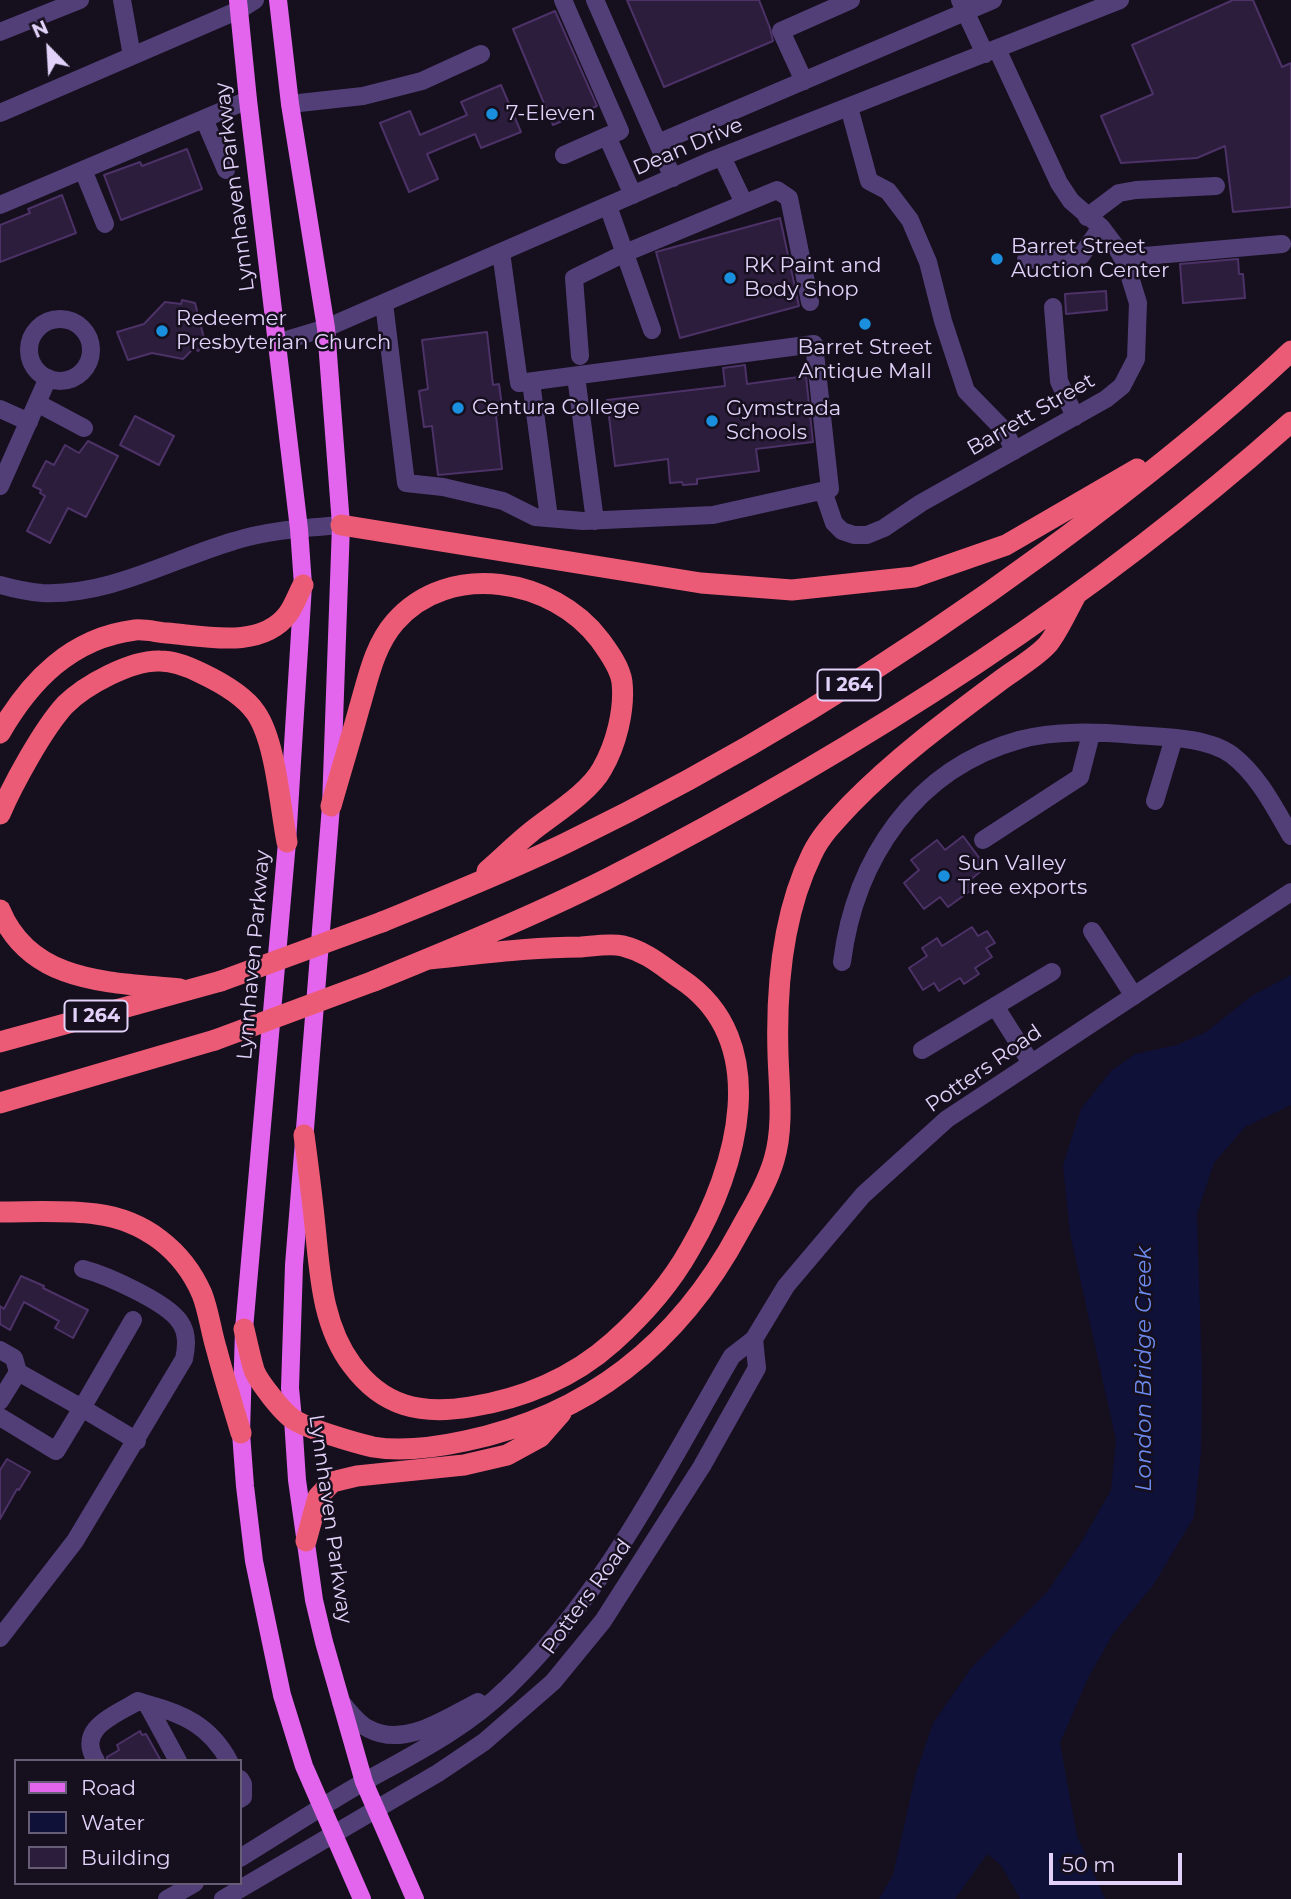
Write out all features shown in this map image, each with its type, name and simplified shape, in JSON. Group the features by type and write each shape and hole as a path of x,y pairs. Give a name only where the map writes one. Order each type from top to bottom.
{"highway":[{"name":"I 264","path":"0,1042 221,981 382,922 565,844 668,791 859,680 954,618 1144,478 1243,396 1291,351"},
{"name":"I 264","path":"0,1103 215,1040 429,959 604,880 792,780 907,709 1076,595 1208,493 1291,422"},
{"path":"341,525 701,583 792,590 914,577 1006,545 1196,435"},
{"path":"331,806 376,652 405,611 442,589 480,583 509,585 555,601 575,614 593,631 607,650 622,681 620,710 611,750 601,772 578,795 528,834 471,885"},
{"path":"0,733 31,686 50,668 99,638 136,630 220,638 267,632 288,614 303,585"},
{"path":"244,1329 255,1374 293,1419 332,1435 393,1449 453,1444 492,1436 530,1423 566,1407 633,1364 680,1319 731,1247 759,1196 774,1160 779,1123 778,990 786,934 812,853 830,826 878,776 1047,645 1076,595"},
{"path":"0,814 50,724 65,706 80,692 107,676 160,661 189,667 225,685 256,712 268,740 287,842"},
{"path":"0,910 24,945 64,972 90,980 192,990"},
{"path":"304,1135 320,1280 327,1315 351,1365 374,1390 396,1402 416,1409 454,1410 522,1395 554,1381 584,1365 611,1344 636,1320 672,1276 689,1251 718,1191 736,1119 739,1084 732,1044 721,1019 691,985 654,958 622,946 546,947 429,959"},
{"path":"0,1212 69,1212 120,1219 142,1227 178,1254 203,1296 241,1433"},
{"path":"306,1541 318,1497 332,1482 357,1476 464,1465 507,1455 540,1437 566,1407"}],"main road":[{"name":"Lynnhaven Parkway","path":"278,0 290,104 326,328 341,525 331,806 294,1265 290,1388 298,1480 314,1600 364,1782 415,1899"},
{"name":"Lynnhaven Parkway","path":"238,5 299,529 303,585 287,842 244,1329 241,1433 254,1562 282,1695 304,1766 362,1899"}],"street":[{"path":"0,32 80,0"},
{"path":"122,0 132,56"},
{"path":"0,113 132,56 238,5 255,0"},
{"path":"563,0 620,131 564,155"},
{"path":"595,0 673,178"},
{"path":"804,80 781,31 851,0"},
{"path":"658,143 804,80 963,6 993,0"},
{"name":"Dean Drive","path":"276,343 326,328 722,157 991,52 1091,6 1120,0"},
{"name":"Barrett Street","path":"823,491 834,523 842,531 867,535 884,528 921,503 1106,399 1122,386 1136,359 1138,303 1122,258 1094,222 1071,201 1059,183 991,52 963,6"},
{"path":"290,104 363,96 422,81 481,54"},
{"path":"0,205 248,100"},
{"path":"849,107 869,181 888,191 910,220 928,262 943,321 966,391 1005,431 1014,451"},
{"path":"204,118 226,170"},
{"path":"607,136 633,195"},
{"path":"722,157 744,204"},
{"path":"83,170 105,224"},
{"path":"1026,260 1081,256 1094,222 1119,193 1216,186"},
{"path":"580,356 574,278 625,253 777,190 789,198 810,302"},
{"path":"608,206 652,330"},
{"path":"1122,258 1282,244"},
{"path":"384,303 407,483 443,487 503,501 535,517 595,521 713,515 830,489 814,344 519,383 502,252"},
{"path":"1052,307 1059,381 1075,417"},
{"path":"576,376 595,521"},
{"path":"0,486 48,378"},
{"path":"531,382 548,518"},
{"path":"37,403 84,428"},
{"path":"0,410 29,422"},
{"path":"0,585 43,593 79,591 114,583 237,540 341,525"},
{"path":"842,962 853,905 876,852 911,806 937,782 970,760 1019,740 1054,734 1191,739 1231,754 1261,785 1291,836"},
{"path":"983,840 1080,777 1091,734"},
{"path":"1155,801 1174,738"},
{"name":"Potters Road","path":"244,1852 464,1724 507,1688 569,1621 639,1516 732,1356 754,1339 786,1286 863,1195 947,1119 1291,892"},
{"path":"1092,931 1134,996"},
{"path":"922,1050 1052,972"},
{"path":"995,1006 1031,1063"},
{"path":"0,1638 75,1541 157,1408 184,1359 187,1346 180,1321 170,1311 108,1276 83,1269"},
{"path":"0,1417 56,1451 133,1320"},
{"name":"Potters Road","path":"223,1899 376,1811 484,1742 553,1682 603,1621 702,1466 757,1368 754,1339"},
{"path":"0,1350 14,1358 18,1372 137,1441"},
{"path":"0,1401 18,1372"},
{"path":"341,1702 366,1728 386,1736 418,1732 507,1688"},
{"path":"95,1759 91,1753 89,1737 95,1728 138,1701 179,1713 219,1742 228,1759"},
{"path":"147,1704 177,1759"},
{"path":"167,1899 192,1885"}],"water":[{"name":"London Bridge Creek","path":"1291,975 1291,1105 1245,1127 1214,1163 1197,1214 1202,1379 1201,1452 1194,1517 1154,1584 1113,1634 1088,1678 1060,1743 1077,1836 1105,1899 1020,1899 1001,1865 987,1854 955,1899 879,1899 893,1875 915,1777 933,1723 972,1667 1047,1592 1082,1541 1111,1490 1116,1440 1070,1233 1063,1165 1081,1109 1111,1071 1135,1054 1177,1045 1206,1032 1253,995"}],"building":[{"path":"627,0 759,0 773,41 664,87"},
{"path":"1233,0 1253,0 1282,67 1291,63 1291,207 1233,212 1225,146 1197,158 1121,163 1101,116 1153,94 1132,45"},
{"path":"555,11 597,106 553,125 513,29"},
{"path":"501,85 521,132 481,148 475,134 427,154 438,179 409,192 380,123 410,111 420,135 467,115 461,102"},
{"path":"187,149 202,189 121,220 104,175 140,162 142,166"},
{"path":"62,195 76,233 0,262 0,225 30,213 28,209"},
{"name":"RK Paint and Body Shop","path":"780,218 799,306 680,338 656,252"},
{"path":"1238,259 1239,274 1243,274 1245,298 1183,303 1180,264"},
{"path":"1106,291 1107,310 1066,314 1065,294"},
{"name":"Redeemer Presbyterian Church","path":"182,300 195,303 207,342 198,351 194,348 183,359 152,353 128,360 117,332 144,324 165,302 181,304"},
{"path":"487,332 493,385 499,384 503,414 496,415 502,469 438,475 432,426 424,427 419,391 428,389 422,340"},
{"name":"Gymstrada Schools","path":"745,365 747,384 806,376 813,442 756,449 759,471 697,479 697,484 670,483 668,459 615,466 607,400 725,386 723,368"},
{"path":"135,416 174,436 159,465 120,445"},
{"path":"88,441 118,456 86,517 68,508 50,543 27,531 45,496 33,486 46,461 54,465 65,445 79,453"},
{"name":"Sun Valley Tree exports","path":"963,836 986,867 969,881 974,888 948,907 940,897 924,909 904,883 919,870 911,860 937,840 945,850"},
{"path":"972,927 978,936 987,931 995,943 986,948 992,957 975,968 979,974 964,984 960,978 939,991 934,983 923,990 909,968 927,956 922,948 937,938 942,946"},
{"path":"21,1276 88,1310 73,1338 55,1328 59,1321 24,1302 10,1330 0,1324 0,1306 4,1309"},
{"path":"7,1459 30,1472 0,1519 0,1470"},
{"path":"140,1731 142,1735 146,1734 160,1759 107,1759 119,1750 117,1745"}],"place":[{"name":"7-Eleven","path":"492,114"},
{"name":"Barret Street Auction Center","path":"997,259"},
{"name":"RK Paint and Body Shop","path":"730,278"},
{"name":"Barret Street Antique Mall","path":"865,324"},
{"name":"Redeemer Presbyterian Church","path":"162,331"},
{"name":"Centura College","path":"458,408"},
{"name":"Gymstrada Schools","path":"712,421"},
{"name":"Sun Valley Tree exports","path":"944,876"}]}
